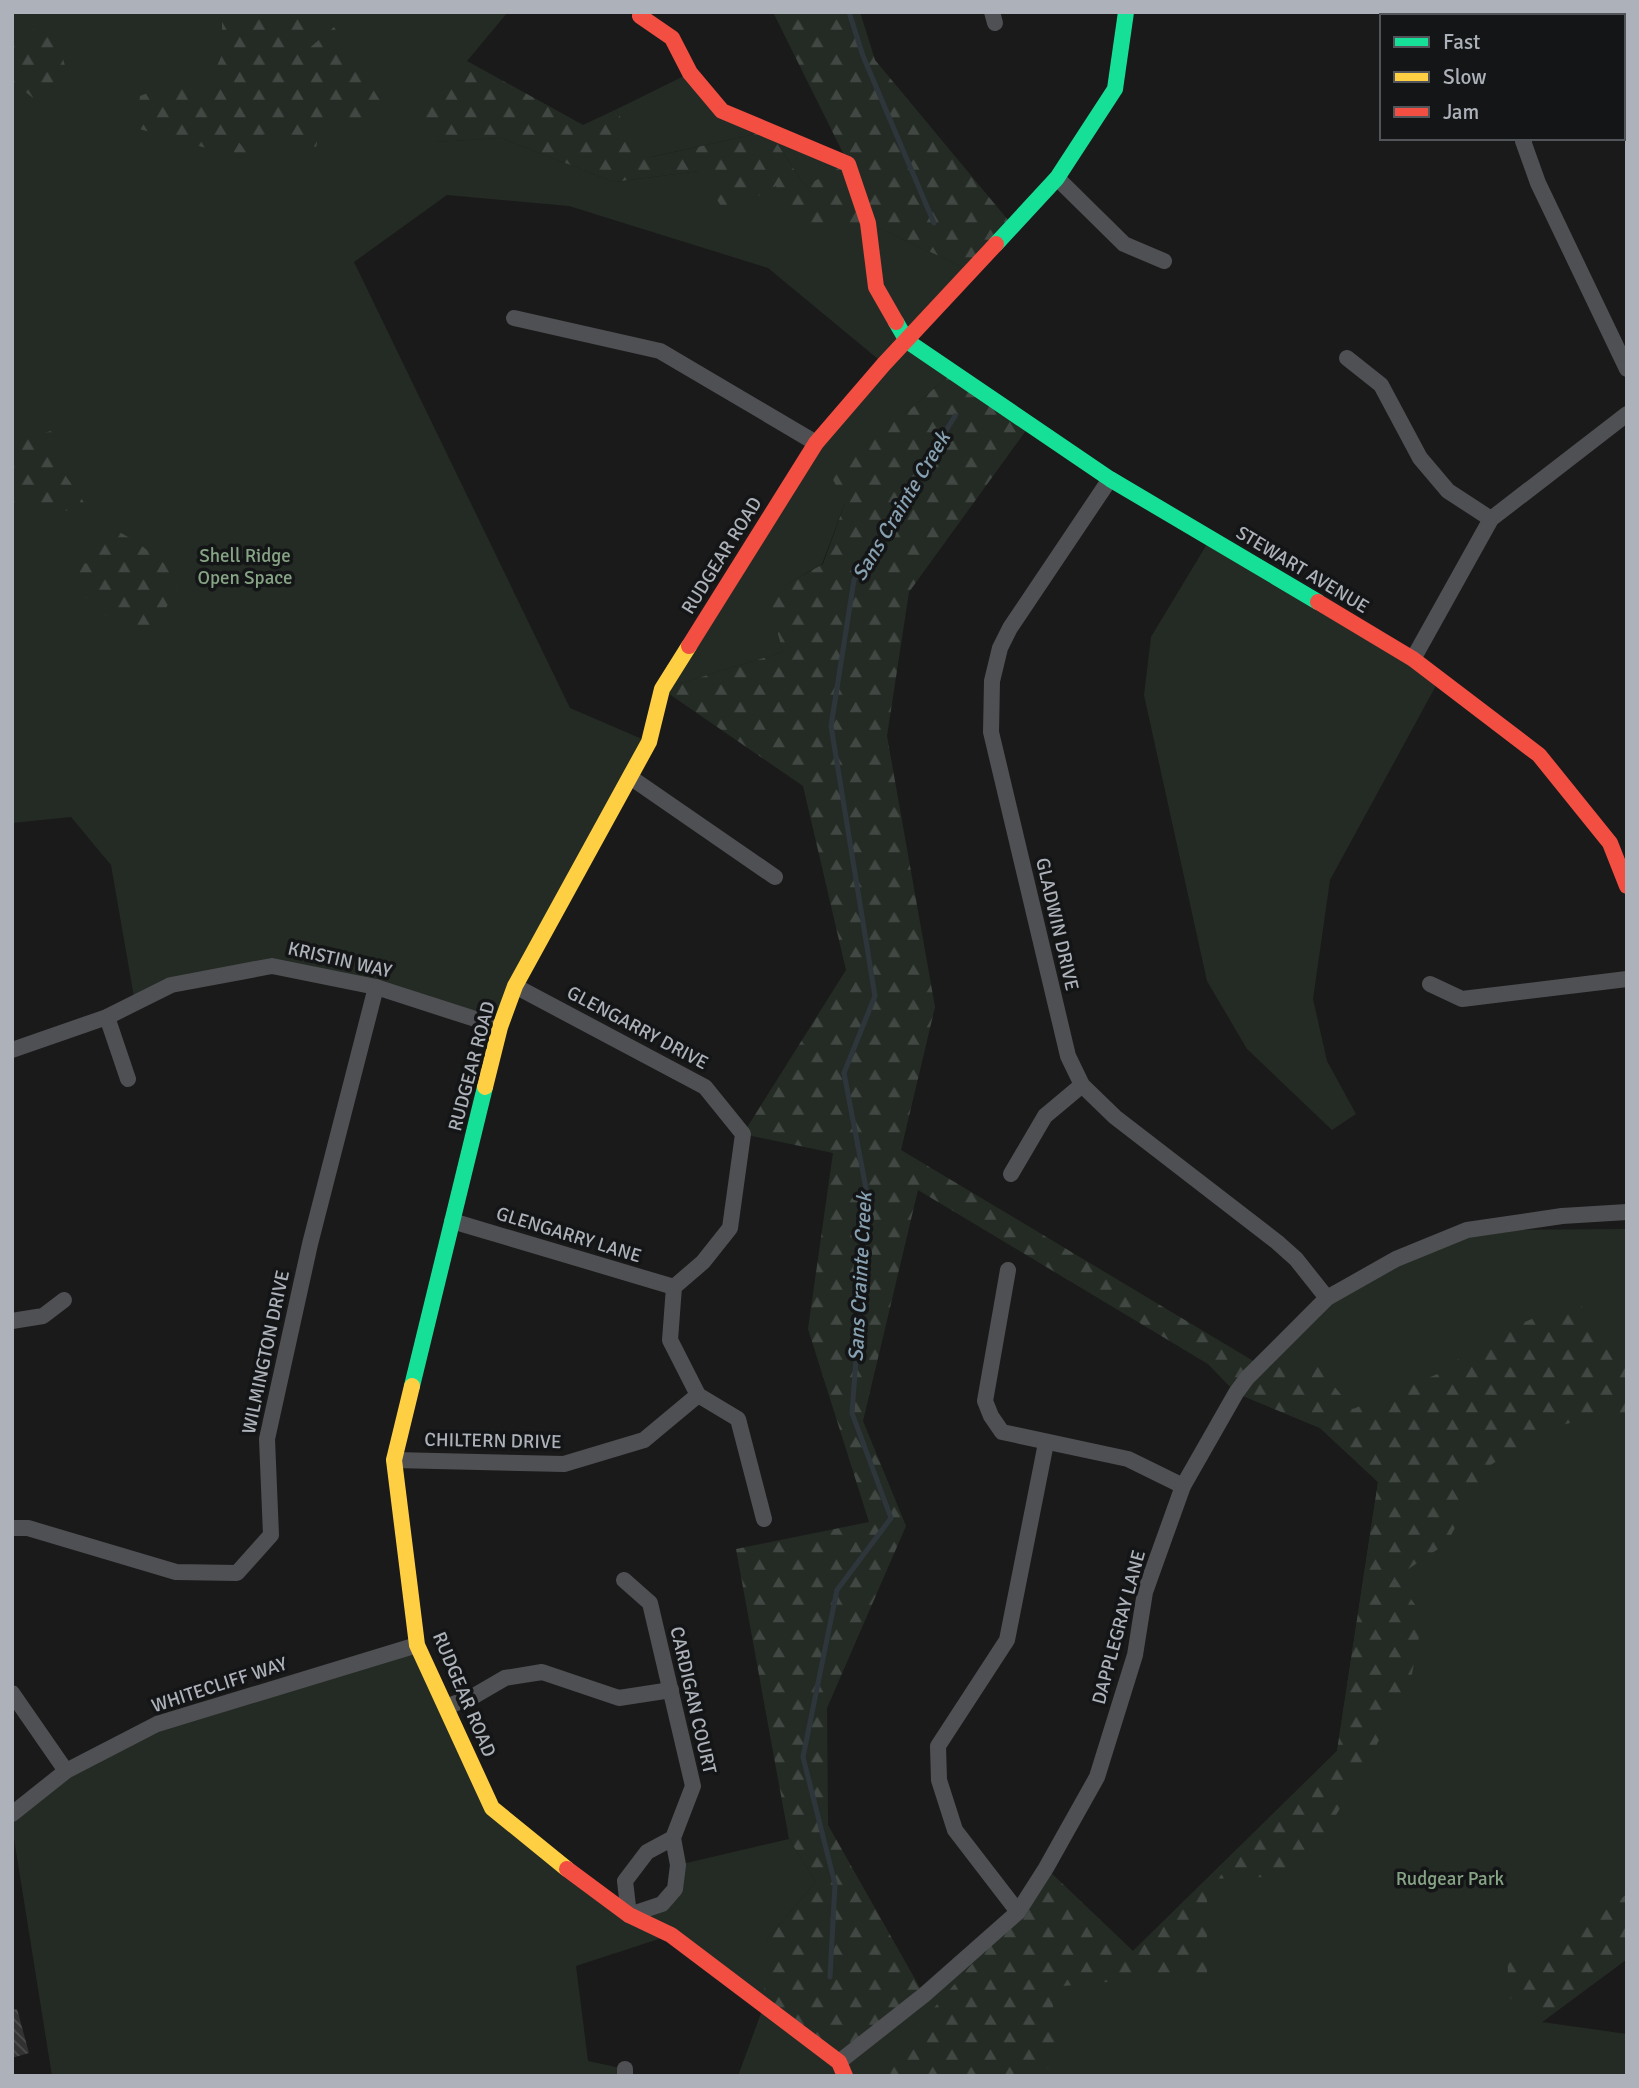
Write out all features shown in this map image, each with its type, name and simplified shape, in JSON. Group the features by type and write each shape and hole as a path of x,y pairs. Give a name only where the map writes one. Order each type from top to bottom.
{"street":[{"name":"RUDGEAR ROAD","path":"842,2069 671,1936 629,1915 556,1861 492,1808 417,1645 394,1460 500,1027 515,986 649,742 662,689 816,443 1057,178 1115,89 1126,12"},
{"path":"640,16 672,38 690,73 722,111 848,164 868,223 876,288 907,341"},
{"path":"1524,140 1538,183 1627,369"},
{"path":"1057,178 1124,244 1164,261"},
{"path":"514,318 660,351 816,443"},
{"name":"STEWART AVENUE","path":"907,341 1110,479 1413,659 1539,755 1610,843 1627,886"},
{"path":"1347,358 1381,385 1420,458 1448,491 1491,519"},
{"path":"1413,659 1491,519 1627,414"},
{"name":"GLADWIN DRIVE","path":"1110,479 1010,628 994,666 990,707 991,732 1064,1043 1075,1074 1082,1085 1115,1118 1277,1242 1296,1259 1327,1298"},
{"path":"630,777 775,877"},
{"name":"KRISTIN WAY","path":"12,1050 107,1017 171,985 272,965 376,987 500,1027"},
{"path":"1430,984 1462,999 1627,979"},
{"name":"GLENGARRY DRIVE","path":"515,986 705,1087 743,1134 730,1228 702,1262 674,1287"},
{"name":"WILMINGTON DRIVE","path":"12,1528 28,1528 176,1572 237,1573 271,1535 267,1439 310,1244 376,987"},
{"path":"107,1017 128,1079"},
{"path":"1011,1174 1045,1116 1082,1085"},
{"name":"DAPPLEGRAY LANE","path":"842,2069 1017,1912 1046,1868 1097,1777 1135,1655 1145,1592 1183,1486 1241,1385 1327,1298 1396,1259 1467,1230 1562,1216 1627,1212"},
{"name":"GLENGARRY LANE","path":"452,1221 674,1287"},
{"path":"1008,1270 985,1401 991,1416 1003,1432 1128,1459 1183,1486"},
{"path":"674,1287 670,1340 698,1395 738,1419 764,1519"},
{"path":"12,1321 43,1316 64,1300"},
{"name":"CHILTERN DRIVE","path":"394,1460 564,1464 644,1440 698,1395"},
{"path":"1017,1912 955,1830 939,1780 938,1746 1007,1640 1046,1443"},
{"name":"CARDIGAN COURT","path":"624,1580 650,1603 693,1786 673,1838 678,1865 675,1889 662,1904 629,1915"},
{"name":"WHITECLIFF WAY","path":"12,1814 66,1771 157,1724 417,1645"},
{"path":"446,1707 474,1696 506,1678 542,1672 619,1698 671,1690"},
{"path":"12,1693 66,1771"},
{"path":"629,1915 625,1881 648,1852 673,1838"}],"green space":[{"name":"Shell Ridge Open Space","path":"12,12 508,12 467,61 434,142 501,138 614,182 699,171 776,186 868,223 971,271 907,340 953,372 905,414 845,503 822,564 768,595 783,652 662,689 816,443 884,364 768,268 569,206 447,195 354,262 570,708 649,742 500,1027 272,966 135,1003 111,865 71,817 12,823"},
{"path":"222,12 304,12 307,15 306,51 334,27 384,107 351,125 325,111 316,147 266,134 238,141 255,162 136,128 140,96 182,80 203,96 222,55"},
{"path":"773,12 860,12 875,60 1013,226 971,271 868,223 790,228 776,186 726,214 699,171 614,182 501,138 434,142 422,110 467,61 583,125 615,110 652,157 769,131 805,186 848,163"},
{"path":"51,17 68,76 33,98 12,81 12,42 15,43"},
{"path":"690,73 722,111 848,164 805,186 769,131 651,157 615,110"},
{"path":"953,372 1030,425 909,592 887,736 935,1007 901,1150 1260,1365 1318,1367 1353,1409 1440,1373 1486,1338 1577,1300 1627,1372 1627,1412 1621,1416 1614,1412 1546,1429 1486,1468 1447,1543 1395,1578 1423,1615 1412,1674 1374,1750 1332,1822 1296,1876 1207,1879 1207,1988 1173,1976 1052,1987 1056,2064 1030,2076 875,2076 1017,1912 1046,1868 1133,1951 1337,1751 1378,1482 1320,1428 1236,1393 1208,1364 918,1190 863,1421 906,1526 827,1708 828,1825 924,1995 839,2062 764,2005 766,1940 816,1882 789,1839 736,1549 869,1522 808,1329 833,1153 743,1134 846,970 803,786 662,689 783,652 767,595 823,564 845,503 827,468 905,414"},
{"path":"51,431 63,472 94,517 33,503 12,522 12,442"},
{"path":"94,517 138,543 182,577 148,643 102,613 42,555 100,566"},
{"path":"1210,539 1439,680 1330,880 1313,999 1327,1061 1356,1114 1332,1130 1247,1049 1207,981 1144,695 1151,637"},
{"name":"Rudgear Park","path":"1627,1229 1627,1959 1542,2022 1627,2034 1627,2076 738,2076 764,2005 671,1935 576,1966 588,2061 625,2069 625,2076 52,2076 12,1814 66,1771 157,1724 417,1645 492,1808 629,1915 662,1904 678,1865 789,1839 816,1882 766,1940 839,2062 1017,1912 1133,1951 1337,1751 1378,1482 1320,1428 1236,1393 1327,1298 1467,1230"},
{"path":"1627,1894 1627,1959 1542,2022 1509,1997 1507,1951 1531,1967"}],"building":[{"path":"17,2009 29,2053 12,2058 12,2010"}],"waterway":[{"name":"Sans Crainte Creek","path":"849,12 863,56 934,223"},
{"name":"Sans Crainte Creek","path":"830,1977 835,1884 803,1757 837,1590 891,1518 852,1413 868,1199 844,1073 875,996 831,726 854,580 955,416"}],"traffic: fast":[{"path":"996,244 1057,178 1115,89 1126,12"},
{"path":"896,322 907,341 1110,479 1318,602"},
{"path":"412,1386 485,1087"}],"traffic: slow":[{"path":"485,1087 500,1027 515,986 649,742 662,689 689,646"},
{"path":"412,1386 394,1460 417,1645 492,1808 567,1869"}],"traffic: jam":[{"path":"640,16 672,38 690,73 722,111 848,164 868,223 876,287 896,322"},
{"path":"689,646 816,443 884,364 996,244"},
{"path":"1318,602 1413,659 1539,755 1610,843 1627,886"},
{"path":"567,1869 629,1915 671,1935 839,2062 845,2076"}]}
